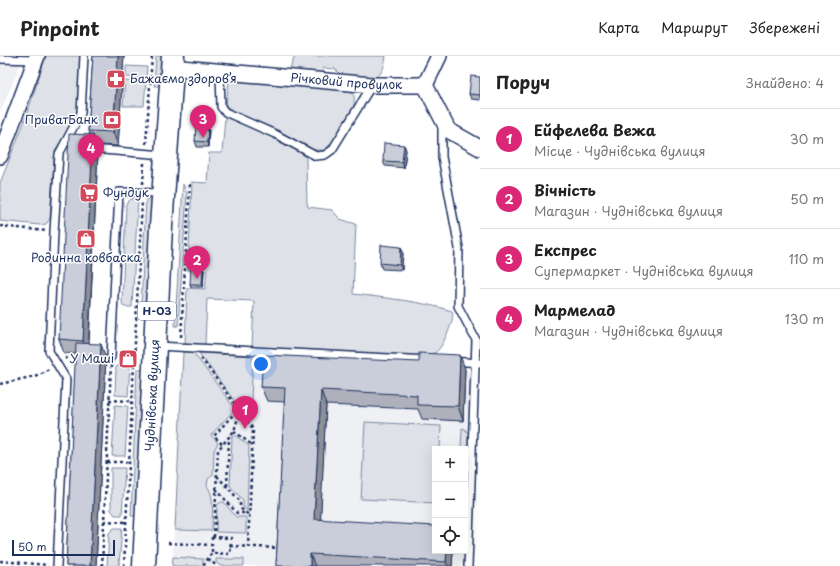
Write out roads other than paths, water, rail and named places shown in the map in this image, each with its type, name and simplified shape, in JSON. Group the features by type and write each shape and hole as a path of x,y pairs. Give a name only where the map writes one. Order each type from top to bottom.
{"main road":[{"name":"Чуднівська вулиця","path":"144,566 166,346 164,193 166,155 178,60"},
{"name":"Чуднівська вулиця","path":"153,566 166,346 178,60"}],"street":[{"path":"439,56 425,85 448,130 480,148"},
{"path":"0,156 36,58"},
{"name":"Річковий провулок","path":"178,60 220,72 372,85 425,85"}],"lane":[{"path":"57,566 66,379 49,352 58,154 81,113 84,56"},
{"path":"0,59 36,58"},
{"path":"220,72 221,107 225,112 275,134 316,156 325,155 332,150 372,85"},
{"path":"442,119 442,157 459,248 458,306 476,340 477,363 468,566"},
{"path":"103,150 166,155"},
{"path":"112,357 119,192 164,193"},
{"path":"166,346 193,348 210,345 438,361 468,361 477,363"}],"place":[{"name":"Бажаємо здоровʼя","path":"116,79"},
{"name":"ПриватБанк","path":"112,120"},
{"name":"Експрес","path":"203,138"},
{"name":"Мармелад","path":"91,167"},
{"name":"Фундук","path":"89,193"},
{"name":"Родинна ковбаска","path":"86,239"},
{"name":"Вічність","path":"197,279"},
{"name":"У Маші","path":"128,359"},
{"name":"Ейфелева Вежа","path":"245,429"}]}
